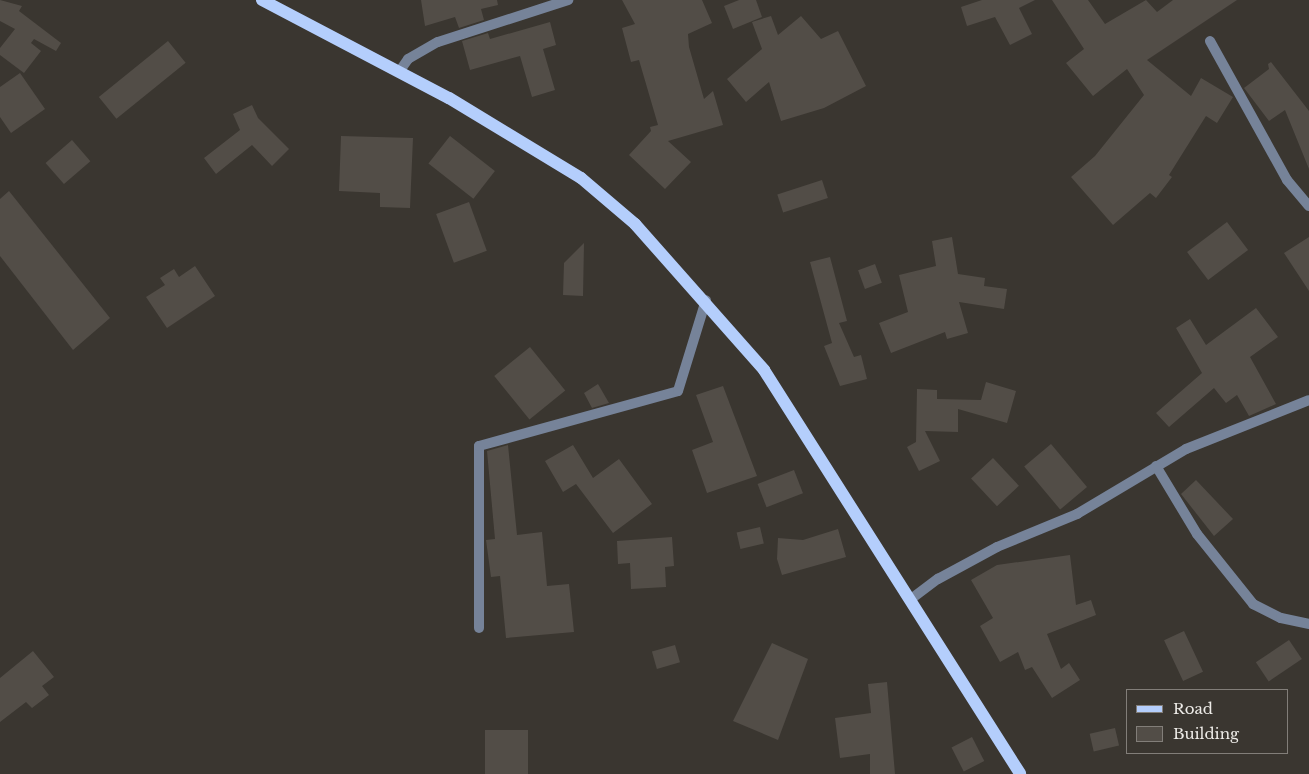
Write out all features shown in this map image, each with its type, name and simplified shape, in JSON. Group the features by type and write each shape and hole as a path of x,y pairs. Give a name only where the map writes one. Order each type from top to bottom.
{"main road":[{"path":"262,0 399,72 581,178 635,224 706,300 764,370 911,599 1020,774"}],"street":[{"path":"399,72 408,59 438,42 568,0"},
{"path":"1210,40 1287,180 1309,206"},
{"path":"479,628 479,446 678,391 706,300"},
{"path":"911,599 963,565 1077,514 1186,449 1309,400"},
{"path":"1156,466 1202,540 1253,604 1281,618 1309,624"}],"building":[{"path":"0,0 22,6 19,11 61,43 56,51 34,39 31,43 41,51 24,73 0,55 0,48 15,29 0,21"},
{"path":"421,0 497,0 498,5 481,9 484,20 459,28 455,17 425,26"},
{"path":"622,0 702,0 712,23 688,34 689,47 704,99 713,91 723,125 668,141 691,162 665,189 629,155 651,131 650,127 658,125 639,60 631,62 622,28 635,24"},
{"path":"739,0 756,0 762,17 733,29 724,6"},
{"path":"982,0 1035,0 1019,8 1032,34 1010,45 995,17 967,26 961,7"},
{"path":"1052,0 1088,0 1105,24 1146,0 1157,12 1173,0 1237,0 1147,60 1191,96 1201,78 1233,97 1217,123 1206,116 1169,175 1172,177 1156,198 1150,193 1113,225 1071,177 1095,156 1144,95 1127,69 1093,96 1066,63 1084,49"},
{"path":"771,16 778,35 801,16 821,39 838,31 866,86 824,108 781,121 769,82 746,102 727,79 762,49 752,22"},
{"path":"550,22 556,45 543,49 555,90 532,97 520,56 470,70 462,41 488,33 490,39"},
{"path":"168,41 186,63 116,119 99,97"},
{"path":"1271,62 1309,111 1309,169 1285,110 1269,121 1244,88 1269,69 1268,64"},
{"path":"20,73 45,109 11,133 0,117 0,87"},
{"path":"252,105 258,118 289,149 272,166 252,145 216,174 204,158 240,130 233,114"},
{"path":"341,136 413,138 410,208 380,207 380,193 339,191"},
{"path":"450,136 495,171 473,199 428,164"},
{"path":"72,140 90,161 64,184 46,163"},
{"path":"822,180 828,198 783,213 777,195"},
{"path":"9,191 110,318 73,350 0,256 0,199"},
{"path":"469,202 487,251 454,263 436,214"},
{"path":"1227,222 1248,250 1208,280 1187,252"},
{"path":"952,237 958,274 985,278 984,286 1007,289 1004,309 959,302 968,333 947,339 945,332 891,353 879,323 908,312 899,275 936,266 932,241"},
{"path":"1309,237 1309,291 1284,253"},
{"path":"584,243 583,296 563,295 564,263"},
{"path":"830,257 847,321 839,323 854,357 861,355 867,379 840,386 824,346 832,343 810,262"},
{"path":"875,264 882,283 865,289 858,270"},
{"path":"195,266 215,296 167,328 146,297 165,285 160,278 174,269 179,277"},
{"path":"1256,308 1278,337 1250,357 1276,404 1249,416 1237,395 1226,403 1214,388 1169,427 1156,413 1202,373 1176,328 1190,319 1206,345"},
{"path":"530,347 565,391 529,419 494,376"},
{"path":"986,382 1016,391 1007,423 958,409 958,432 925,431 940,461 919,471 907,447 916,442 917,389 937,390 937,399 981,400"},
{"path":"598,384 609,403 592,408 584,393"},
{"path":"723,386 757,476 707,493 692,450 713,442 696,395"},
{"path":"1051,444 1087,487 1060,509 1024,466"},
{"path":"508,445 517,535 542,532 547,586 569,584 574,632 506,638 500,576 491,577 486,540 495,539 487,451"},
{"path":"573,445 593,478 619,459 652,504 613,533 576,484 563,492 545,461"},
{"path":"993,458 1019,486 997,506 971,478"},
{"path":"794,470 803,493 767,507 758,484"},
{"path":"1196,480 1233,519 1214,536 1181,494"},
{"path":"760,527 764,544 740,549 737,532"},
{"path":"838,529 846,557 782,575 777,559 778,538 803,540"},
{"path":"672,537 674,566 665,567 666,587 631,589 630,563 618,564 617,541"},
{"path":"1070,555 1076,605 1091,600 1096,615 1047,634 1061,669 1069,663 1080,680 1052,698 1032,667 1025,670 1018,652 1000,662 980,626 993,618 971,580 997,565"},
{"path":"1184,631 1203,672 1183,681 1164,640"},
{"path":"1289,640 1302,659 1269,681 1256,662"},
{"path":"772,643 808,659 778,740 733,721"},
{"path":"675,645 680,662 657,669 652,652"},
{"path":"33,651 54,677 42,686 49,695 32,708 26,702 0,722 0,678"},
{"path":"887,682 895,774 870,774 870,754 840,758 835,718 871,713 868,684"},
{"path":"1115,728 1119,746 1094,751 1090,734"},
{"path":"485,730 528,730 528,774 485,774"},
{"path":"972,737 984,761 964,771 952,747"}]}
